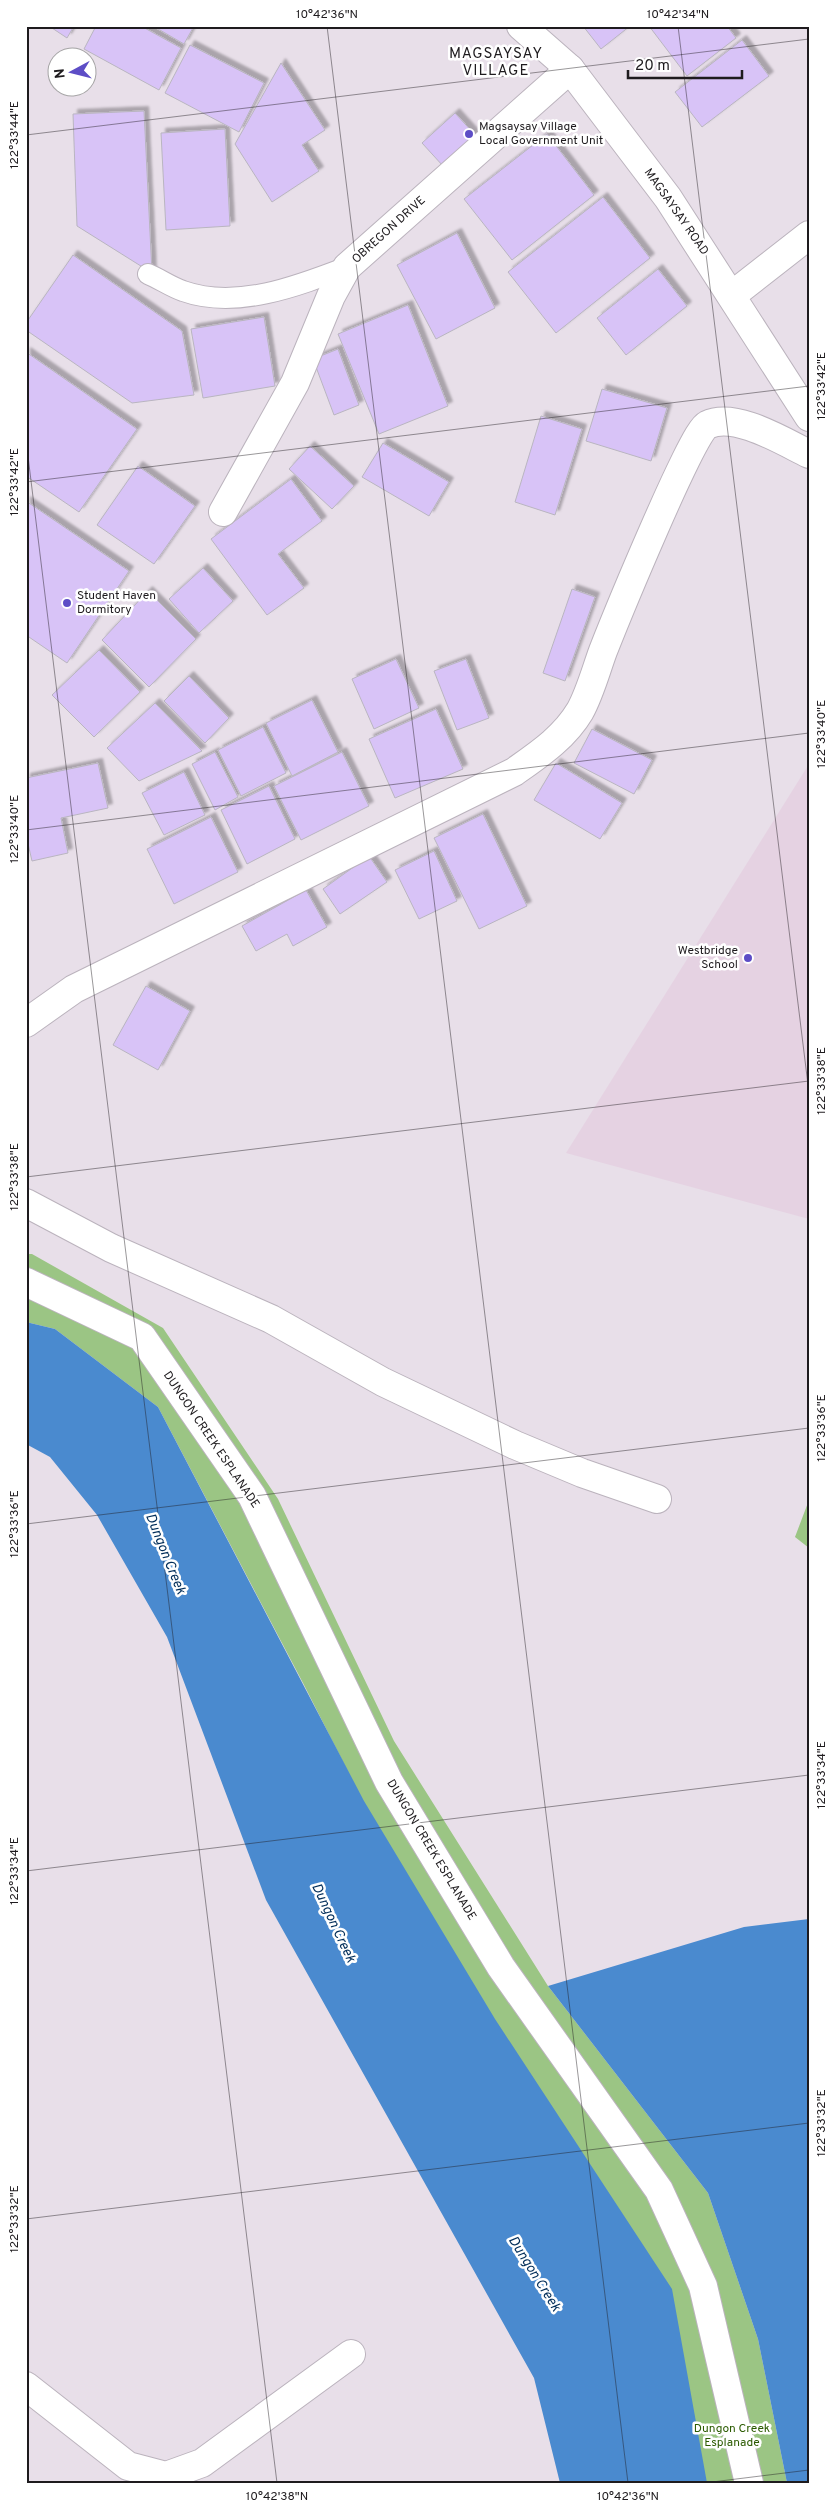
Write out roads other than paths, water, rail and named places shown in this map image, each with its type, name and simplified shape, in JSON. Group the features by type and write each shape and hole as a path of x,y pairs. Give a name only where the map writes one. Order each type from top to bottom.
{"street":[{"name":"MAGSAYSAY ROAD","path":"521,26 570,69 668,198 731,296 800,390 809,416"},
{"name":"OBREGON DRIVE","path":"223,512 294,383 331,296 347,267 570,69"},
{"path":"731,296 809,235"},
{"path":"26,1024 74,989 514,772 551,746 580,711 667,499 697,435 706,425 721,422 750,424 809,454"},
{"path":"26,1203 111,1248 271,1319 383,1382 498,1438 582,1473 657,1499"},
{"name":"DUNGON CREEK ESPLANADE","path":"26,1282 142,1337 252,1496 389,1782 501,1966 659,2190 703,2286 749,2483"},
{"path":"26,2386 128,2466 166,2476 202,2463 351,2354"}],"lane":[{"path":"148,274 184,291 230,299 289,289 347,267"}],"water":[{"name":"Dungon Creek","path":"26,1322 55,1329 158,1407 364,1801 495,2019 672,2289 707,2483 560,2483 534,2378 266,1900 167,1637 97,1515 50,1457 26,1444"},
{"path":"809,1919 809,2483 787,2483 758,2339 708,2193 548,1986 744,1927"}],"place":[{"name":"Magsaysay Village Local Government Unit","path":"469,134"},
{"name":"Student Haven Dormitory","path":"67,603"},
{"name":"Westbridge School","path":"748,958"}],"district":[{"name":"MAGSAYSAY VILLAGE","path":"496,62"}],"park label":[{"name":"Dungon Creek Esplanade","path":"732,2436"}]}
